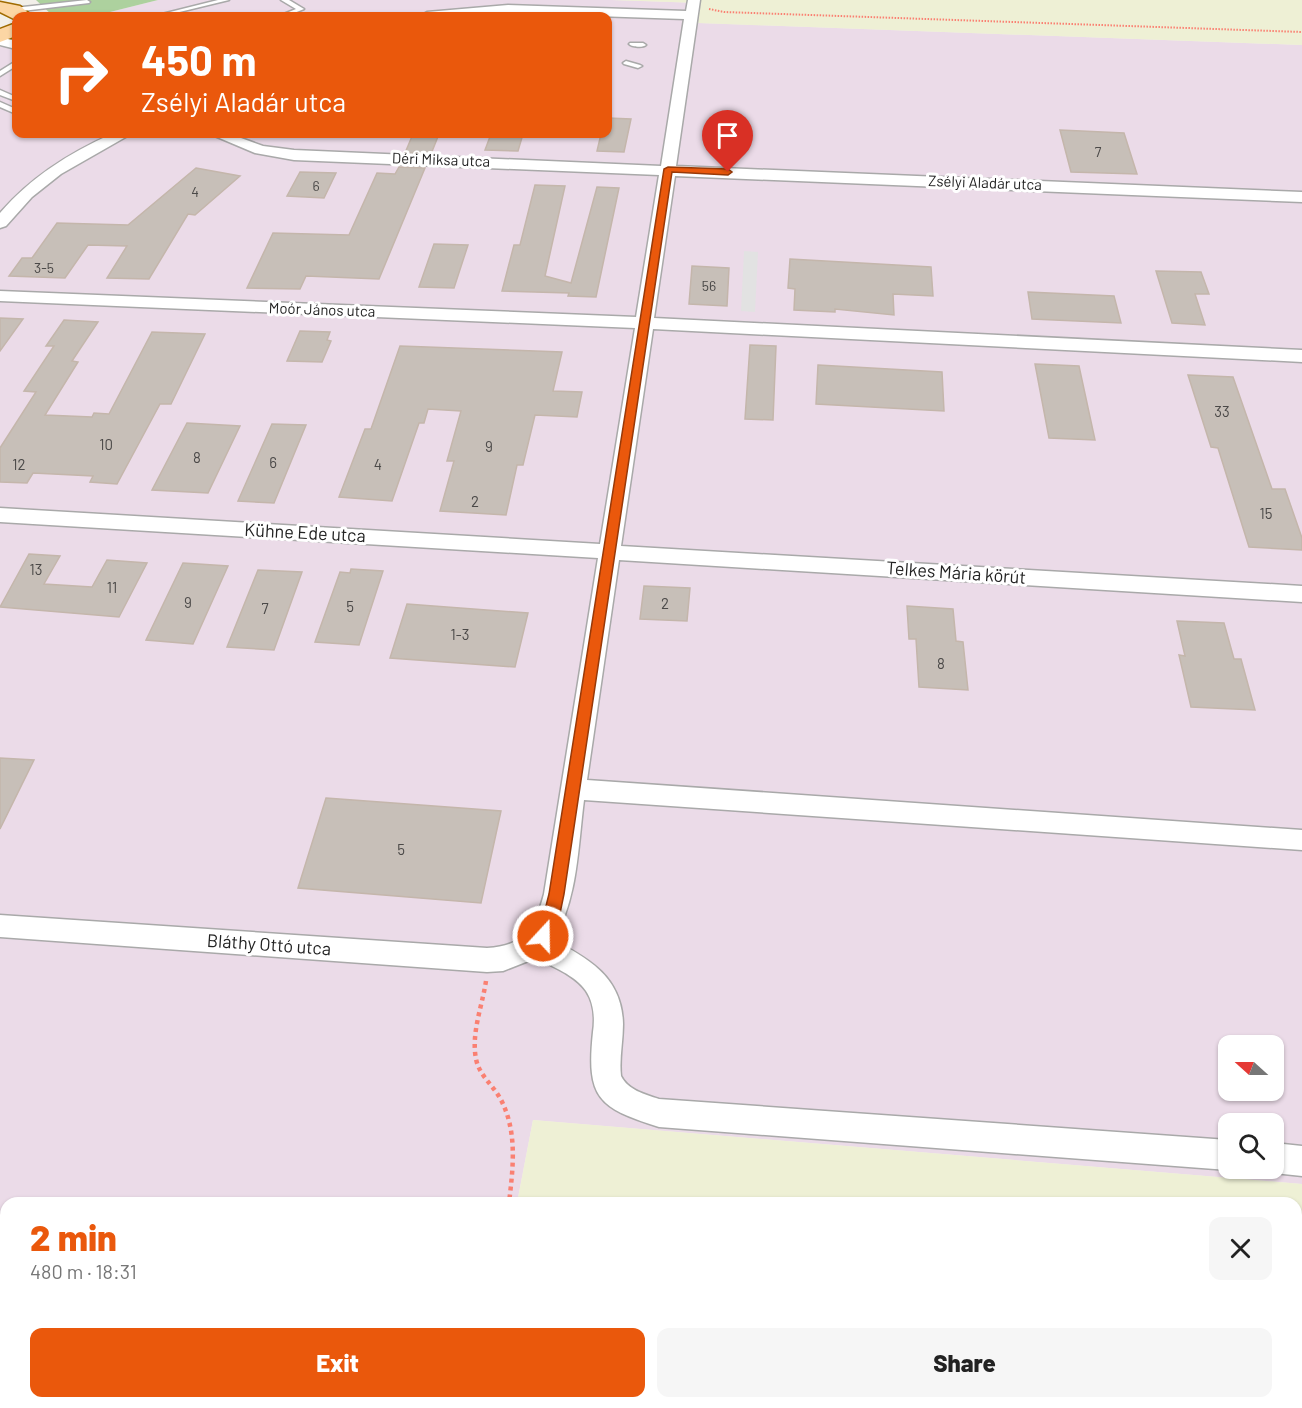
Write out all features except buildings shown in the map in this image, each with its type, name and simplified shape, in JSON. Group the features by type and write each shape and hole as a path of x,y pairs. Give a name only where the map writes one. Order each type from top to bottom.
{"street":[{"path":"460,12 693,7 554,909 543,936 535,944 584,972 600,987 606,1000 607,1013 606,1075 617,1096 641,1109 659,1113 1218,1154"},
{"path":"2,217 35,184 57,168 115,138"},
{"name":"Déri Miksa utca","path":"228,138 260,150 284,154 668,169"},
{"name":"Zsélyi Aladár utca","path":"668,169 1302,197"},
{"name":"Moór János utca","path":"0,296 644,323"},
{"path":"644,323 1302,356"},
{"name":"Kühne Ede utca","path":"0,515 609,553"},
{"name":"Telkes Mária körút","path":"609,553 1302,594"},
{"path":"573,789 1302,840"},
{"name":"Bláthy Ottó utca","path":"0,926 469,958 489,962 524,953 535,944"},
{"path":"1284,1159 1302,1161"}],"lane":[{"path":"183,12 226,0"},
{"path":"284,0 301,9 293,12"},
{"path":"8,9 91,1"},
{"path":"50,12 91,1"},
{"path":"632,44 643,45"},
{"path":"626,63 638,66"}],"path":[{"path":"693,7 724,12 1302,32"},
{"path":"489,962 484,1000 474,1035 476,1060 484,1078 500,1097 513,1134 509,1197"}],"shaded area":[{"path":"158,0 612,0 701,3 699,23 1302,45 1302,1184 1242,1179 1284,1179 1284,1113 1218,1113 1218,1177 533,1120 518,1197 0,1197 0,47 12,42 12,138 612,138 612,12 110,12"},
{"path":"744,251 758,252 755,312 741,311"}],"green space":[{"path":"36,0 158,0 110,12 49,12"},
{"path":"612,0 1302,0 1302,45 698,23 700,3"},
{"path":"533,1120 1218,1177 1218,1179 1302,1184 1302,1197 518,1197"}],"route":[{"path":"543,936 550,923 557,894 668,169 728,172"}]}
